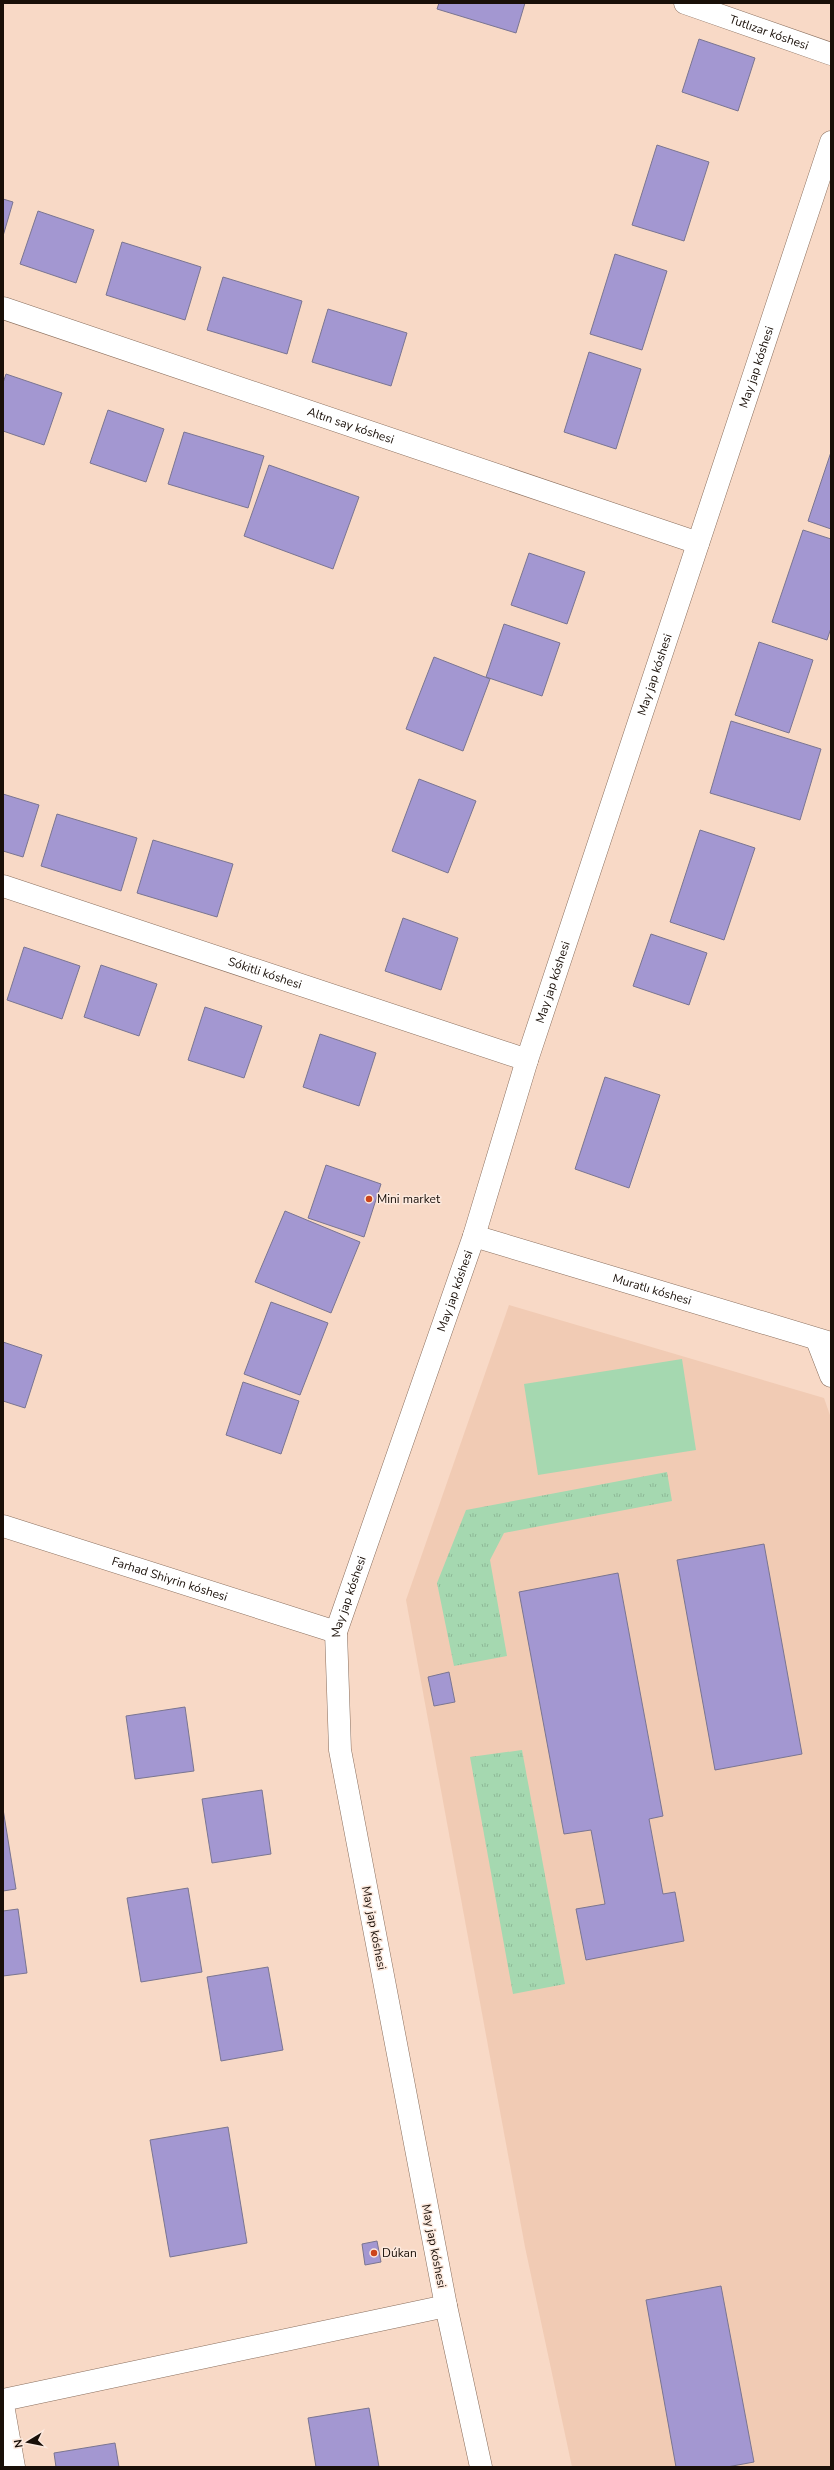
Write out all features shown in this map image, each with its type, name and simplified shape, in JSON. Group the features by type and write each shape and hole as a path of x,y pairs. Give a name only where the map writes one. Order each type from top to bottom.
{"street":[{"name":"Tutlızar kóshesi","path":"685,3 831,54"},
{"name":"May jap kóshesi","path":"481,2467 446,2306 340,1750 336,1632 474,1236 527,1060 831,142"},
{"name":"Altın say kóshesi","path":"3,308 698,543"},
{"name":"Sókitli kóshesi","path":"3,886 527,1060"},
{"name":"Muratlı kóshesi","path":"474,1236 824,1341"},
{"path":"824,1341 831,1376"},
{"name":"Farhad Shiyrin kóshesi","path":"3,1526 336,1632"},
{"path":"3,2400 446,2306"},
{"path":"3,2405 14,2467"}],"shaded area":[{"path":"509,1305 824,1398 831,1418 831,2467 572,2467 525,2247 406,1600"}],"green space":[{"path":"682,1359 696,1450 538,1475 524,1384"},
{"path":"667,1472 672,1501 504,1533 490,1560 507,1656 454,1666 437,1583 466,1510"},
{"path":"522,1750 565,1984 513,1994 470,1757"}],"building":[{"path":"439,3 525,3 516,33 437,9"},
{"path":"699,39 755,58 738,111 682,92"},
{"path":"657,145 709,162 684,241 632,225"},
{"path":"3,199 13,202 3,236"},
{"path":"38,211 94,230 76,283 20,264"},
{"path":"122,242 201,267 185,320 106,295"},
{"path":"615,254 667,271 642,350 590,334"},
{"path":"223,277 302,301 287,354 207,330"},
{"path":"328,309 407,333 391,386 312,362"},
{"path":"589,352 641,369 616,449 564,432"},
{"path":"6,374 62,393 44,445 3,431 3,383"},
{"path":"108,410 164,429 146,482 90,463"},
{"path":"184,432 264,456 248,508 168,484"},
{"path":"831,452 831,529 808,521"},
{"path":"269,465 359,497 333,569 244,536"},
{"path":"803,530 831,539 831,628 827,640 772,622"},
{"path":"529,553 585,572 567,624 511,605"},
{"path":"504,624 560,643 542,696 486,677"},
{"path":"759,642 813,660 789,733 735,715"},
{"path":"434,657 490,679 463,751 406,729"},
{"path":"731,721 821,749 800,820 710,793"},
{"path":"419,779 476,801 448,873 392,851"},
{"path":"3,794 39,805 23,857 3,851"},
{"path":"57,814 137,838 121,891 41,866"},
{"path":"700,830 755,848 724,940 670,922"},
{"path":"153,840 233,864 217,917 137,893"},
{"path":"403,918 458,938 441,990 385,971"},
{"path":"651,934 707,953 689,1005 633,986"},
{"path":"24,947 80,966 62,1019 7,1000"},
{"path":"101,965 157,984 139,1036 84,1017"},
{"path":"205,1007 262,1026 244,1078 188,1060"},
{"path":"320,1034 376,1053 359,1106 303,1087"},
{"path":"605,1077 660,1095 629,1188 575,1169"},
{"path":"326,1165 381,1184 364,1237 308,1218"},
{"path":"285,1211 360,1242 331,1313 255,1282"},
{"path":"271,1302 328,1323 300,1395 244,1374"},
{"path":"3,1342 42,1355 25,1408 3,1401"},
{"path":"243,1382 299,1401 281,1454 226,1435"},
{"path":"764,1544 802,1754 715,1770 677,1560"},
{"path":"618,1573 663,1816 649,1819 663,1894 675,1892 684,1941 586,1960 576,1909 605,1904 591,1830 564,1834 519,1592"},
{"path":"449,1672 455,1702 434,1706 428,1677"},
{"path":"185,1707 194,1771 135,1779 126,1716"},
{"path":"262,1790 271,1854 212,1863 202,1799"},
{"path":"3,1809 16,1889 3,1891"},
{"path":"188,1888 202,1972 141,1982 127,1898"},
{"path":"18,1909 27,1973 3,1976 3,1911"},
{"path":"268,1967 283,2050 221,2061 207,1977"},
{"path":"228,2127 247,2243 170,2257 150,2140"},
{"path":"377,2241 381,2262 365,2265 362,2244"},
{"path":"721,2286 754,2462 727,2467 676,2467 646,2300"},
{"path":"369,2408 379,2467 316,2467 308,2418"},
{"path":"115,2443 119,2467 56,2467 54,2453"}],"place":[{"name":"Mini market","path":"369,1199"},
{"name":"Dúkan","path":"374,2253"}]}
